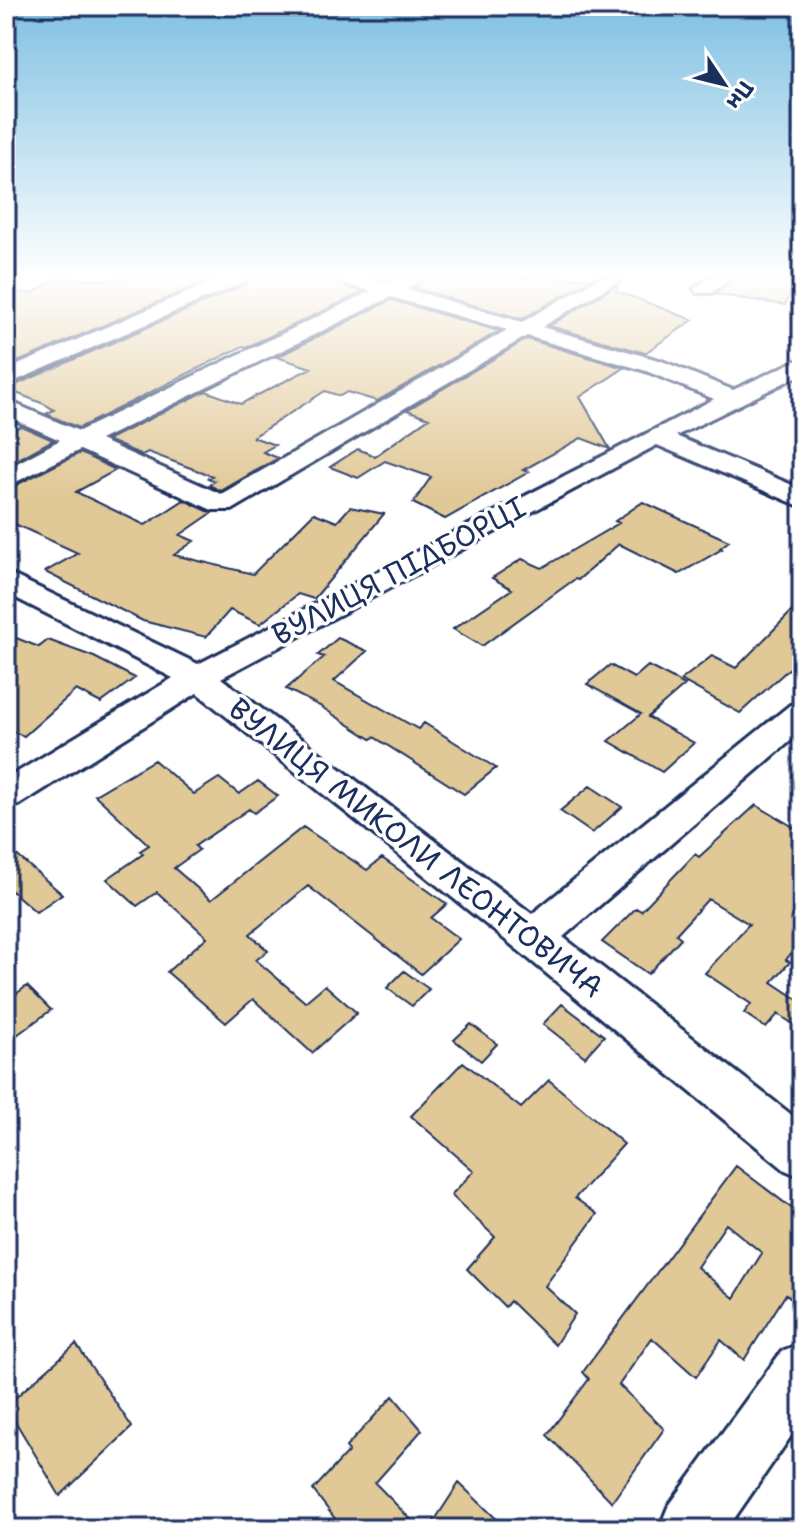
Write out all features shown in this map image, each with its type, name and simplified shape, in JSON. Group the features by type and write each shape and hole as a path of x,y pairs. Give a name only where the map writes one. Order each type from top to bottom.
{"street":[{"path":"6,378 72,350"},
{"path":"6,479 266,350"},
{"path":"6,407 222,504 487,350"},
{"path":"598,350 654,366 735,399"},
{"name":"ВУЛИЦЯ ПІДБОРЦІ","path":"6,796 198,677 656,436 802,365"},
{"path":"656,436 802,499"},
{"name":"ВУЛИЦЯ МИКОЛИ ЛЕОНТОВИЧА","path":"6,581 198,677 802,1153"},
{"path":"533,938 802,713"},
{"path":"690,1529 802,1371"}],"building":[{"path":"6,350 47,350 6,367"},
{"path":"96,350 236,350 79,428 46,414 54,410 44,404 6,389"},
{"path":"292,350 467,350 377,401 347,392 340,396 325,391 253,437 275,445 263,452 278,458 221,491 209,485 215,481 208,478 212,476 148,452 142,455 107,440 206,391 241,404 311,368 277,357"},
{"path":"509,350 563,350 624,368 580,397 610,449 581,438 523,470 529,472 445,519 413,503 431,477 385,461 358,478 330,467 358,449 375,456 429,418 407,410"},
{"path":"21,426 53,440 6,466 6,433"},
{"path":"80,453 116,470 76,492 145,525 184,500 212,513 180,535 194,541 174,555 253,574 314,513 337,522 350,507 384,514 314,599 298,594 260,624 230,610 206,637 143,621 45,572 78,553 6,520 6,490"},
{"path":"643,502 729,541 722,549 679,574 619,544 578,580 575,579 482,646 453,629 512,589 492,578 522,559 542,568 619,523 615,521"},
{"path":"802,601 802,657 740,713 681,680 712,656 736,668"},
{"path":"6,634 39,647 48,640 94,657 135,678 101,703 76,690 24,736 6,729"},
{"path":"338,638 367,651 334,681 418,729 424,723 496,768 464,794 374,737 371,739 320,706 286,689 324,657 318,655"},
{"path":"610,665 634,678 648,666 685,685 648,717 694,743 662,772 609,741 641,714 587,684"},
{"path":"154,760 194,794 219,778 239,794 258,781 278,796 254,813 249,809 195,846 199,850 174,868 211,900 303,827 367,870 382,858 447,904 431,918 459,939 421,974 308,886 250,934 268,951 256,960 305,1002 325,985 357,1013 312,1053 253,999 226,1023 167,972 207,937 157,892 137,906 107,879 143,854 140,851 149,845 95,795"},
{"path":"590,786 622,807 592,833 560,811"},
{"path":"756,805 802,832 802,939 786,960 790,962 772,982 802,1002 802,1030 778,1014 766,1028 744,1013 751,1004 705,973 749,924 708,899 676,934 681,938 648,974 602,942 636,908 641,911 695,854 699,857"},
{"path":"6,846 62,894 36,912 6,886"},
{"path":"404,971 429,989 412,1006 387,988"},
{"path":"27,986 51,1010 6,1043 6,1001"},
{"path":"562,1004 604,1036 585,1057 543,1024"},
{"path":"471,1024 497,1044 481,1061 454,1040"},
{"path":"463,1062 521,1108 549,1080 624,1144 575,1198 597,1214 545,1286 575,1314 555,1345 510,1301 505,1307 467,1269 495,1237 451,1195 474,1171 411,1116"},
{"path":"736,1166 802,1216 802,1307 786,1294 744,1360 721,1340 696,1377 652,1338 619,1385 664,1429 612,1502 547,1435 589,1379 583,1372","holes":["726,1224 762,1253 734,1298 697,1267"]},
{"path":"76,1344 132,1427 60,1496 6,1406"},
{"path":"393,1396 422,1430 375,1483 420,1529 343,1529 313,1490 349,1451 346,1447"},
{"path":"459,1483 507,1529 429,1529"}]}
